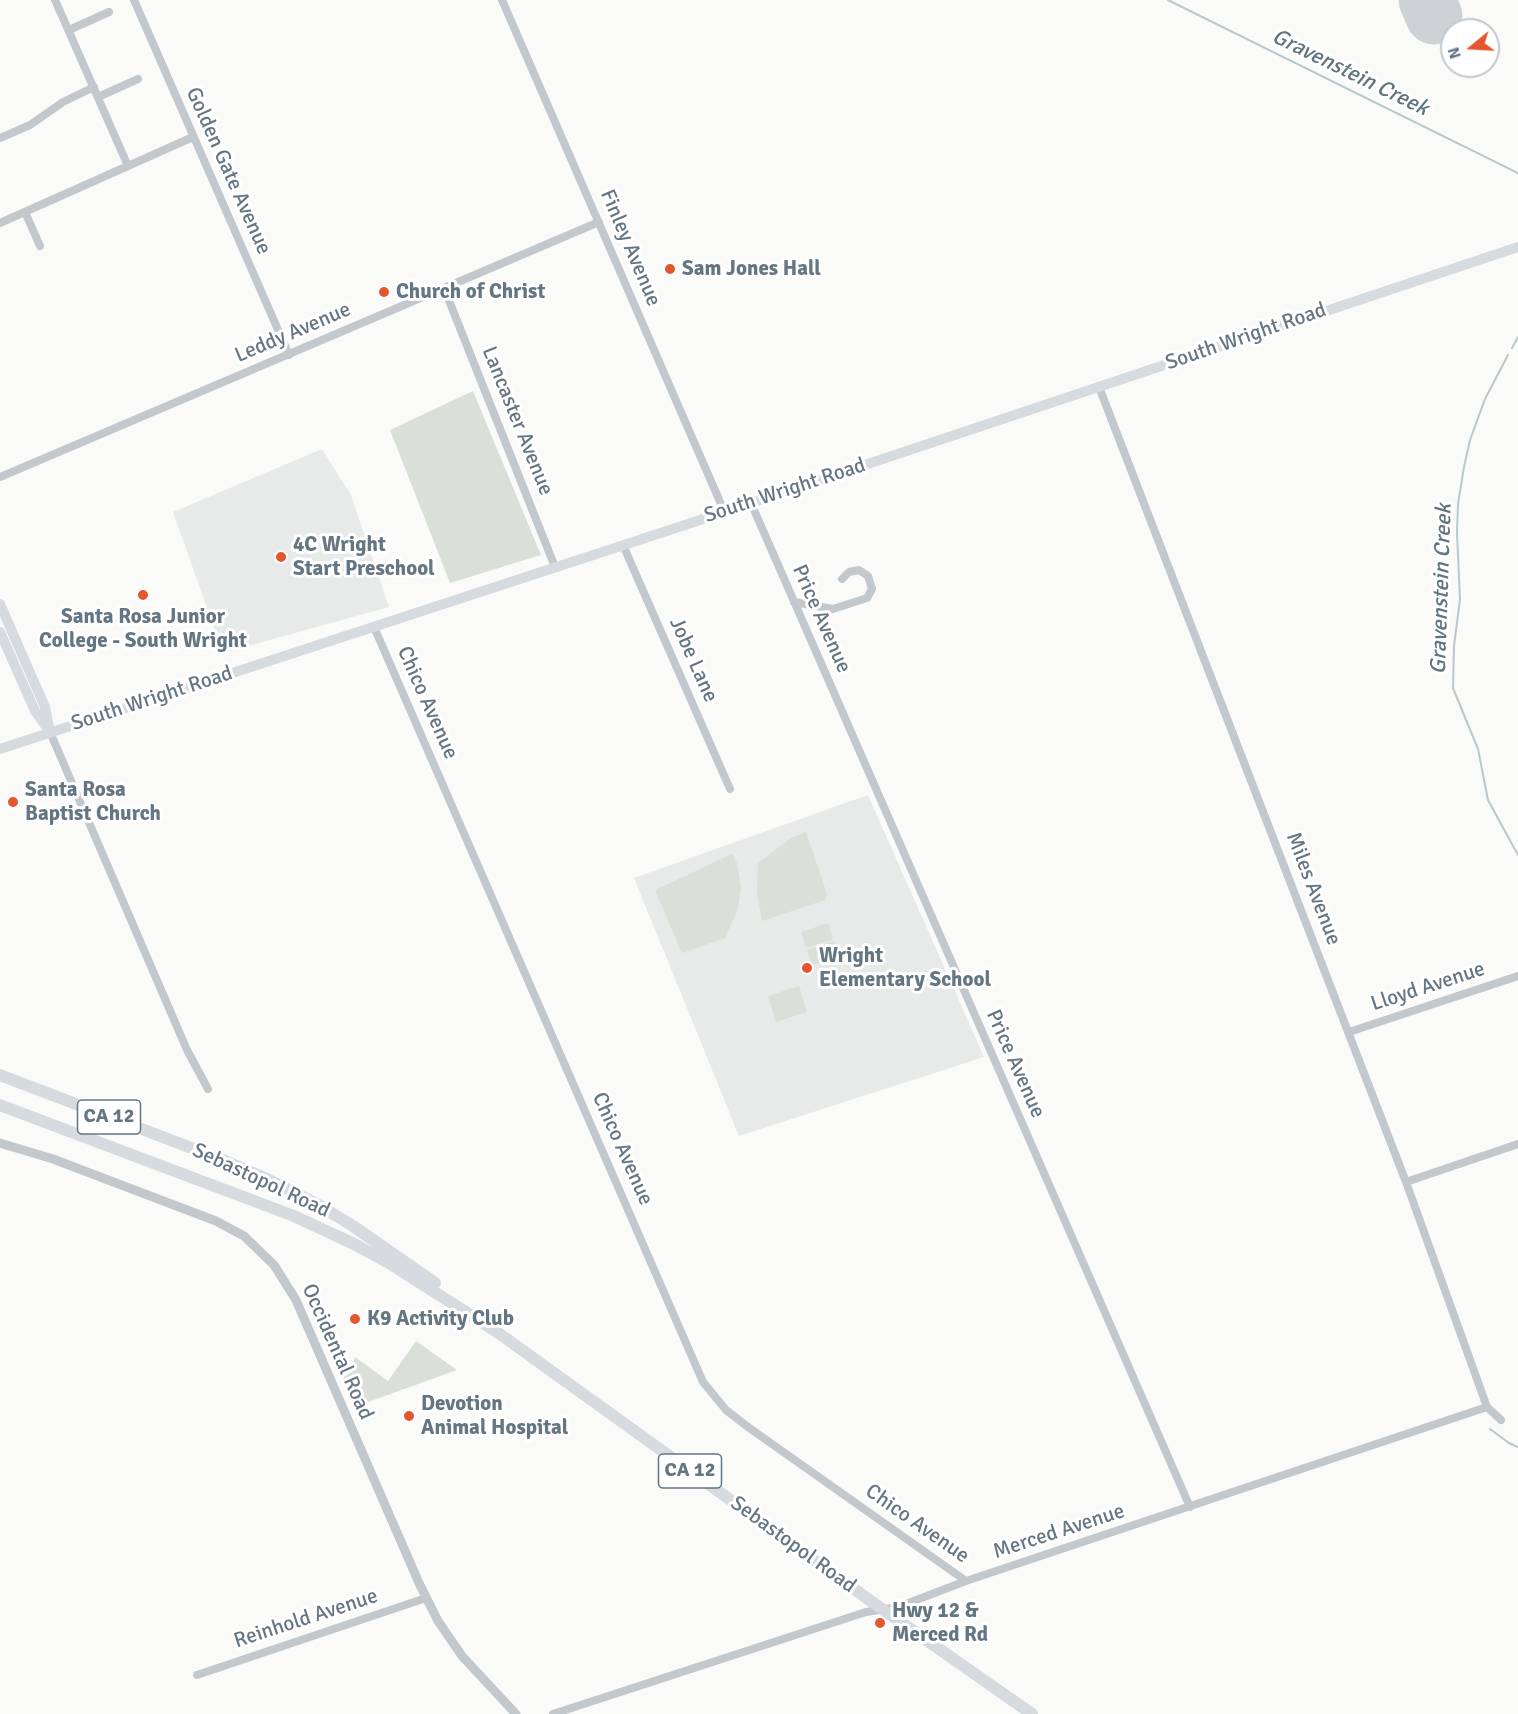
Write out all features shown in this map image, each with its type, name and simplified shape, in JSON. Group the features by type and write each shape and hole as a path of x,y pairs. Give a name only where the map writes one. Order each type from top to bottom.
{"main road":[{"name":"South Wright Road","path":"0,749 724,512 1518,247"},
{"path":"0,604 45,708 50,732"},
{"path":"0,632 35,711 50,732"},
{"name":"Sebastopol Road","path":"0,1075 218,1158 291,1191 338,1216 385,1247 497,1332 1032,1714"},
{"name":"Sebastopol Road","path":"0,1105 314,1225 389,1263 497,1332"}],"street":[{"path":"55,0 128,166"},
{"name":"Golden Gate Avenue","path":"134,0 289,355"},
{"name":"Finley Avenue","path":"502,0 724,512"},
{"path":"69,30 109,12"},
{"path":"98,97 138,79"},
{"path":"0,138 30,125 63,102 93,87"},
{"path":"0,222 193,137"},
{"path":"25,212 40,246"},
{"name":"Leddy Avenue","path":"0,477 599,222"},
{"name":"Lancaster Avenue","path":"444,288 555,567"},
{"name":"Miles Avenue","path":"1099,387 1349,1032 1487,1407"},
{"name":"Price Avenue","path":"750,503 1190,1507"},
{"name":"Jobe Lane","path":"623,545 730,789"},
{"path":"794,602 833,609 867,598 872,589 868,576 859,570 849,572 842,579"},
{"name":"Chico Avenue","path":"374,627 704,1382 726,1410 748,1427 966,1581"},
{"path":"50,732 188,1050 208,1089"},
{"name":"Lloyd Avenue","path":"1349,1032 1518,976"},
{"name":"Occidental Road","path":"0,1143 75,1167 216,1221 244,1236 274,1264 300,1310 426,1598 453,1645 516,1714"},
{"path":"1406,1182 1518,1144"},
{"path":"1487,1407 1501,1420"},
{"name":"Merced Avenue","path":"553,1714 866,1612 898,1607 966,1581 1487,1407"},
{"name":"Reinhold Avenue","path":"197,1675 426,1598"}],"shaded area":[{"path":"473,391 541,555 450,583 390,430"},
{"name":"4C Wright Start Preschool","path":"322,449 351,495 389,607 223,653 173,512"},
{"name":"Wright Elementary School","path":"868,795 984,1057 739,1136 634,878"},
{"path":"806,832 827,894 825,900 762,921 757,893 758,863 791,838"},
{"path":"732,854 737,863 741,888 737,912 725,938 682,953 655,890"},
{"path":"828,923 833,939 806,948 801,932"},
{"path":"834,941 839,957 812,965 807,950"},
{"path":"799,986 807,1012 776,1022 768,996"},
{"path":"416,1341 457,1370 357,1406 343,1377 350,1373 355,1357 388,1381"}],"waterway":[{"name":"Gravenstein Creek","path":"1168,0 1518,173"},
{"name":"Gravenstein Creek","path":"1512,348 1518,337"},
{"name":"Gravenstein Creek","path":"1508,355 1485,399 1470,440 1464,467 1458,504 1460,599 1454,646 1453,688 1478,749 1488,800 1518,855"},
{"path":"1490,1429 1518,1447"}],"runway":[{"path":"1427,0 1434,16"}],"place":[{"name":"Sam Jones Hall","path":"670,269"},
{"name":"Church of Christ","path":"384,292"},
{"name":"4C Wright Start Preschool","path":"281,557"},
{"name":"Santa Rosa Junior College - South Wright","path":"143,595"},
{"name":"Santa Rosa Baptist Church","path":"13,802"},
{"name":"Wright Elementary School","path":"807,968"},
{"name":"K9 Activity Club","path":"355,1319"},
{"name":"Devotion Animal Hospital","path":"409,1416"},
{"name":"Hwy 12 & Merced Rd","path":"880,1623"}]}
